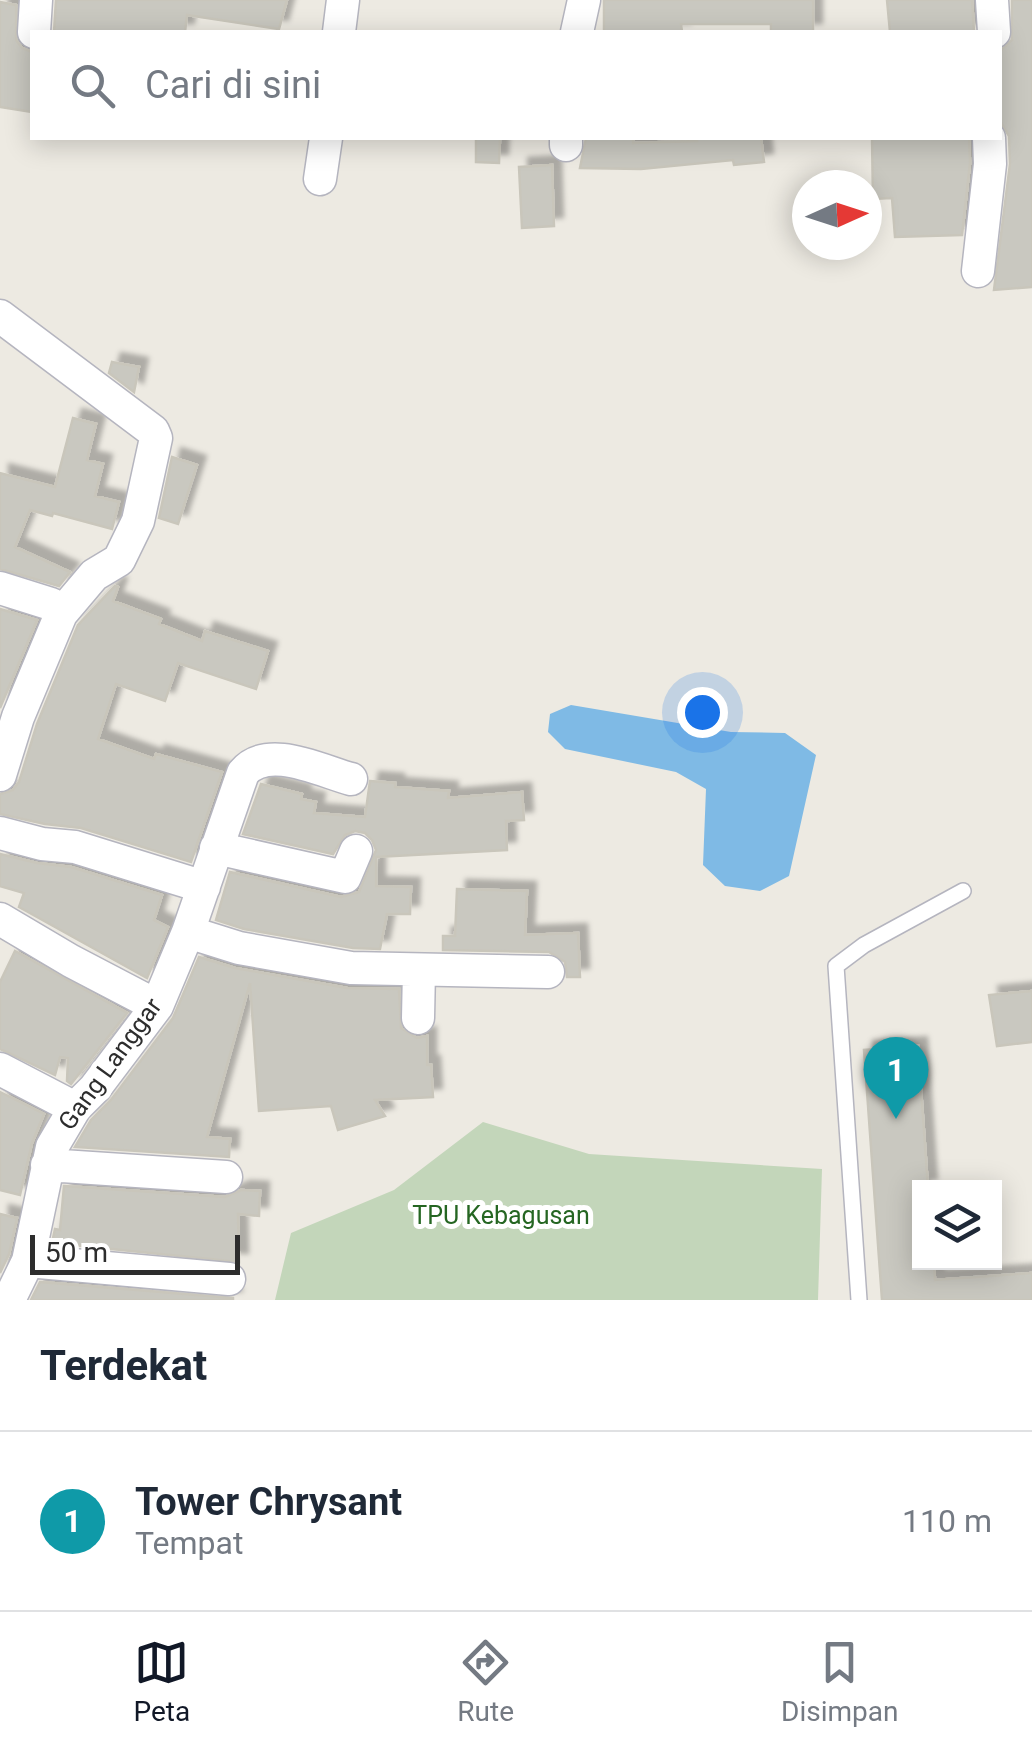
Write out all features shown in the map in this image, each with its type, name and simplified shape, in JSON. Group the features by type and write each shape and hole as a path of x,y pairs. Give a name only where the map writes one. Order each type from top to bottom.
{"street":[{"path":"34,30 36,0"},
{"path":"339,30 342,0"},
{"path":"577,30 584,0"},
{"path":"992,0 994,30"},
{"path":"320,180 326,140"},
{"path":"978,271 990,140"},
{"path":"0,316 153,431 156,438 138,522 119,560 94,574 61,614 9,715 0,776"},
{"path":"0,588 51,604 61,614"},
{"name":"Gang Langgar","path":"9,1300 28,1261 47,1165 60,1130 157,1006 188,932 239,781 249,765 273,758 352,779"},
{"path":"0,833 42,844 75,847 204,887"},
{"path":"216,848 346,877 356,851"},
{"path":"0,919 157,1006"},
{"path":"188,932 239,948 351,968 548,972"},
{"path":"418,1018 419,970"},
{"path":"0,1068 74,1108"},
{"path":"47,1165 226,1177"},
{"path":"28,1261 229,1278"}],"lane":[{"path":"860,1300 836,966 963,891"}],"green space":[{"name":"TPU Kebagusan","path":"483,1122 589,1154 822,1169 818,1300 275,1300 291,1233 394,1190"}],"water":[{"path":"571,705 731,732 785,733 816,755 789,876 760,891 725,886 703,865 706,789 676,772 565,749 548,732 550,714"}],"building":[{"path":"56,0 287,0 279,29 187,15 185,30 54,30"},
{"path":"604,0 813,0 813,30 771,30 771,24 681,24 682,30 604,30"},
{"path":"887,0 972,0 974,30 890,30"},
{"path":"1012,0 1032,0 1032,287 994,290 1010,164 1009,136 1002,124 1002,49 1012,40"},
{"path":"0,2 16,5 16,40 30,51 30,112 0,107"},
{"path":"476,140 500,140 499,163 476,162"},
{"path":"586,140 761,140 764,162 734,165 733,160 641,169 580,168"},
{"path":"872,140 969,140 962,235 895,237 892,198 882,199 882,170 873,170"},
{"path":"552,165 554,226 522,228 519,167"},
{"path":"112,362 139,367 134,392 109,373"},
{"path":"73,418 96,424 87,460 103,464 95,496 119,502 112,529 30,510 15,547 70,572 59,586 0,569 0,473 55,487"},
{"path":"172,457 197,465 178,524 159,518"},
{"path":"118,587 113,601 161,619 159,624 202,641 205,631 268,651 256,689 178,663 165,701 116,684 98,739 154,759 156,754 222,772 191,862 81,828 0,814 0,794 13,790 19,782 37,724 78,625"},
{"path":"0,609 37,620 0,708"},
{"path":"370,781 449,791 448,798 522,792 524,820 506,821 507,850 376,857 376,886 411,887 410,914 387,914 380,949 244,929 216,920 230,872 341,897 359,892 376,850 365,833 345,835 333,854 243,834 261,784 302,794 301,799 316,802 314,813 365,817"},
{"path":"0,854 71,867 162,895 154,920 168,927 147,978 19,907 24,893 0,886"},
{"path":"457,889 527,891 525,935 578,933 580,977 567,977 565,962 549,952 443,950 443,936 455,936"},
{"path":"15,951 127,1013 71,1084 67,1081 68,1058 60,1057 55,1075 0,1049 0,982"},
{"path":"199,957 235,968 347,988 399,989 401,1028 417,1038 427,1036 433,1097 375,1100 385,1116 338,1130 331,1106 259,1111 250,983 207,1137 230,1139 229,1157 75,1147 91,1120 111,1100 173,1018"},
{"path":"1032,991 1032,1042 997,1046 989,995"},
{"path":"918,1046 927,1180 912,1180 912,1270 934,1270 935,1280 1032,1273 1032,1300 882,1300 864,1050"},
{"path":"0,1092 44,1114 32,1143 20,1195 0,1190"},
{"path":"64,1186 225,1197 241,1190 260,1191 259,1216 238,1214 239,1262 52,1243 55,1229 60,1230"},
{"path":"0,1214 17,1218 0,1273"},
{"path":"40,1282 233,1298 233,1300 31,1300"}],"place":[{"name":"Tower Chrysant","path":"896,1119"}]}
